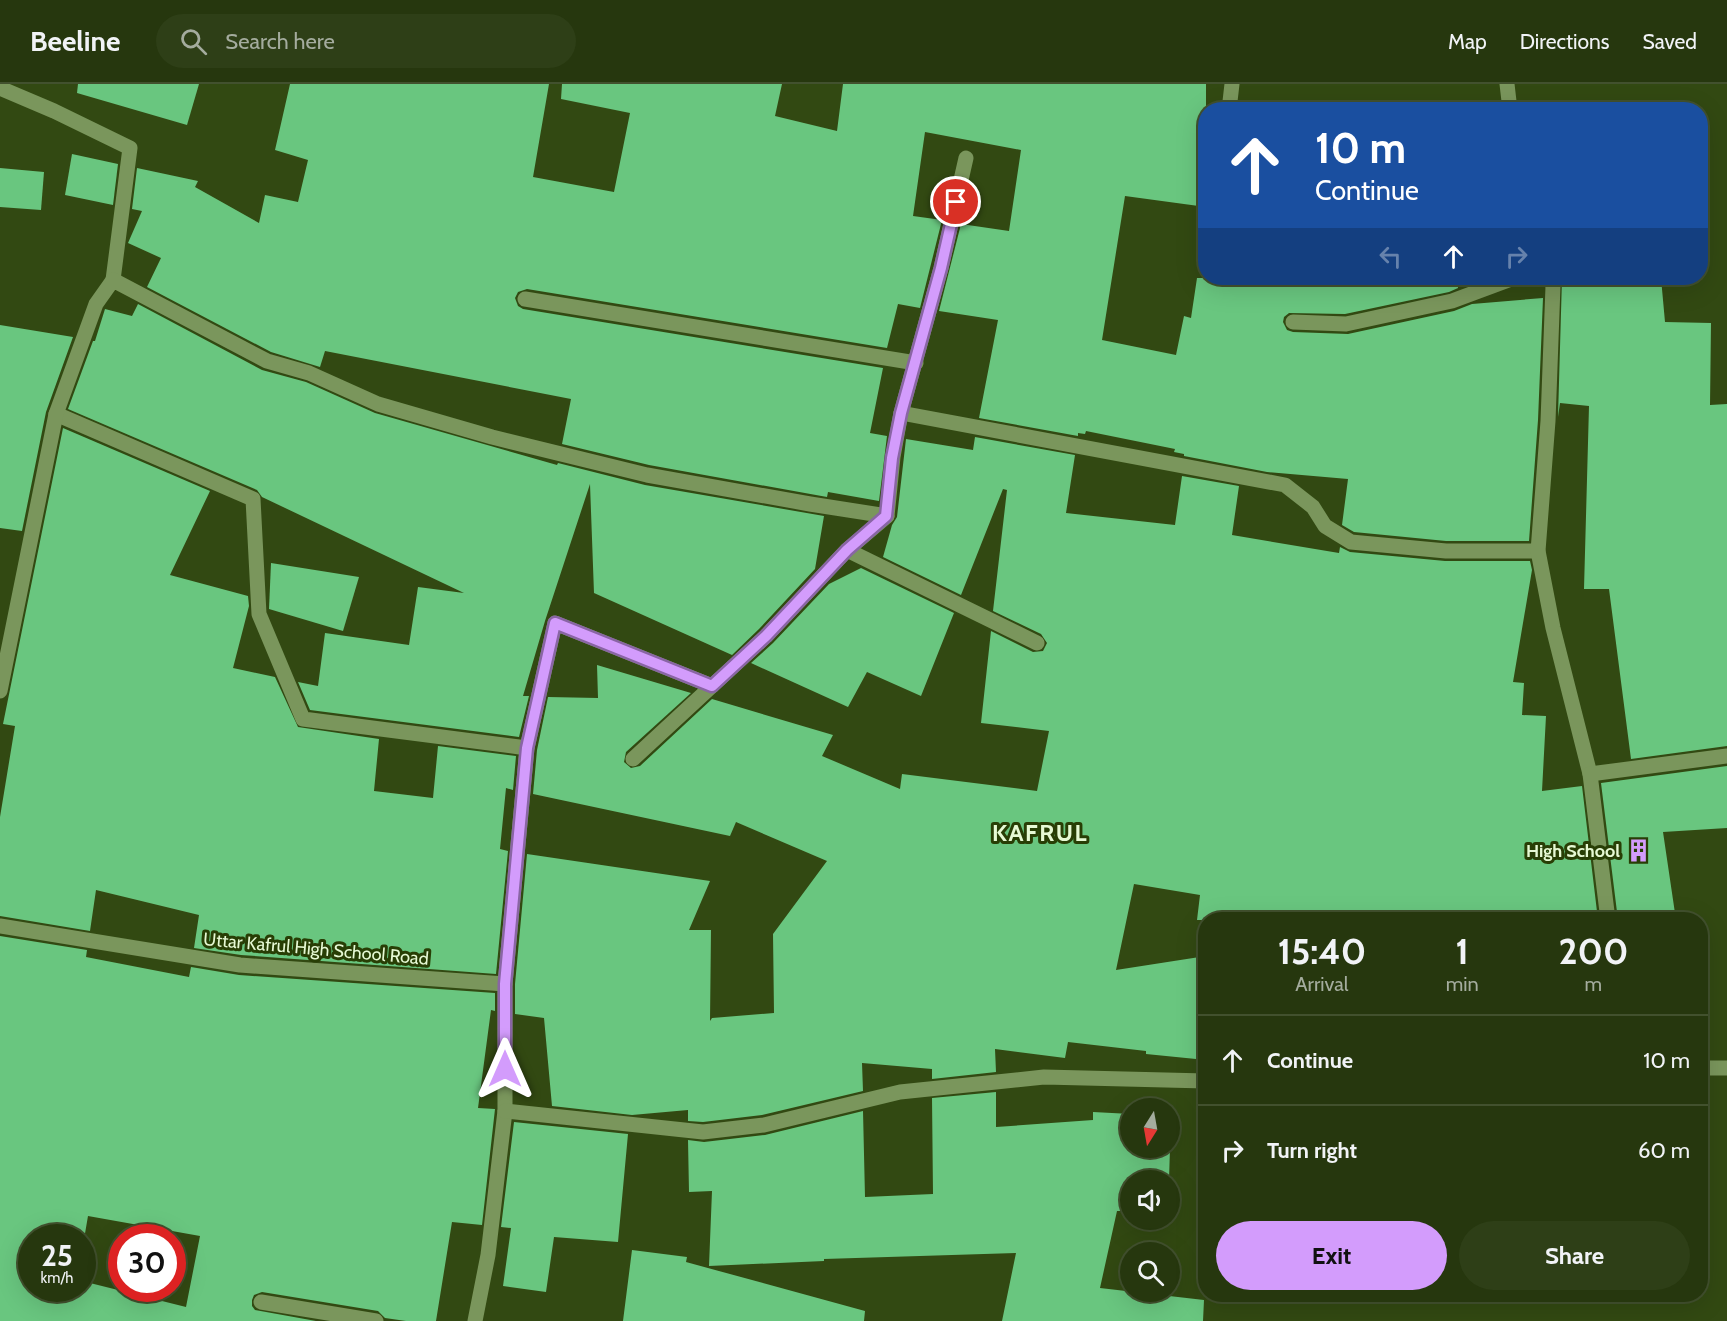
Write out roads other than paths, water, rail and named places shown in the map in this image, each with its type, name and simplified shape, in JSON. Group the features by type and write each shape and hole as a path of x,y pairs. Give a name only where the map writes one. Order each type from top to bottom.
{"street":[{"path":"1230,102 1232,84"},
{"path":"1507,84 1509,102"},
{"path":"0,88 130,148 113,280 96,304 56,414 0,691"},
{"path":"633,759 766,636 847,550 886,516 892,458 901,413 941,268 966,158"},
{"path":"113,280 267,361 309,373 378,404 492,437 646,475 886,516"},
{"path":"1293,322 1346,324 1452,301 1495,285"},
{"path":"1552,285 1548,421 1538,551 1552,628 1590,774 1607,912"},
{"path":"525,299 916,363"},
{"path":"901,413 1285,485 1313,507 1325,526 1351,542 1446,551 1538,551"},
{"path":"56,414 254,499 259,614 303,720 527,748"},
{"path":"847,550 1037,643"},
{"path":"475,1321 488,1255 505,1111 505,984 527,748 555,623 712,686"},
{"path":"1590,774 1727,756"},
{"name":"Uttar Kafrul High School Road","path":"0,926 240,965 505,984"},
{"path":"1708,1068 1727,1068"},
{"path":"505,1111 703,1132 764,1125 900,1092 1044,1077 1198,1081"},
{"path":"261,1302 376,1321"}],"place":[{"name":"High School","path":"1638,851"}],"district":[{"name":"KAFRUL","path":"1040,832"}]}
